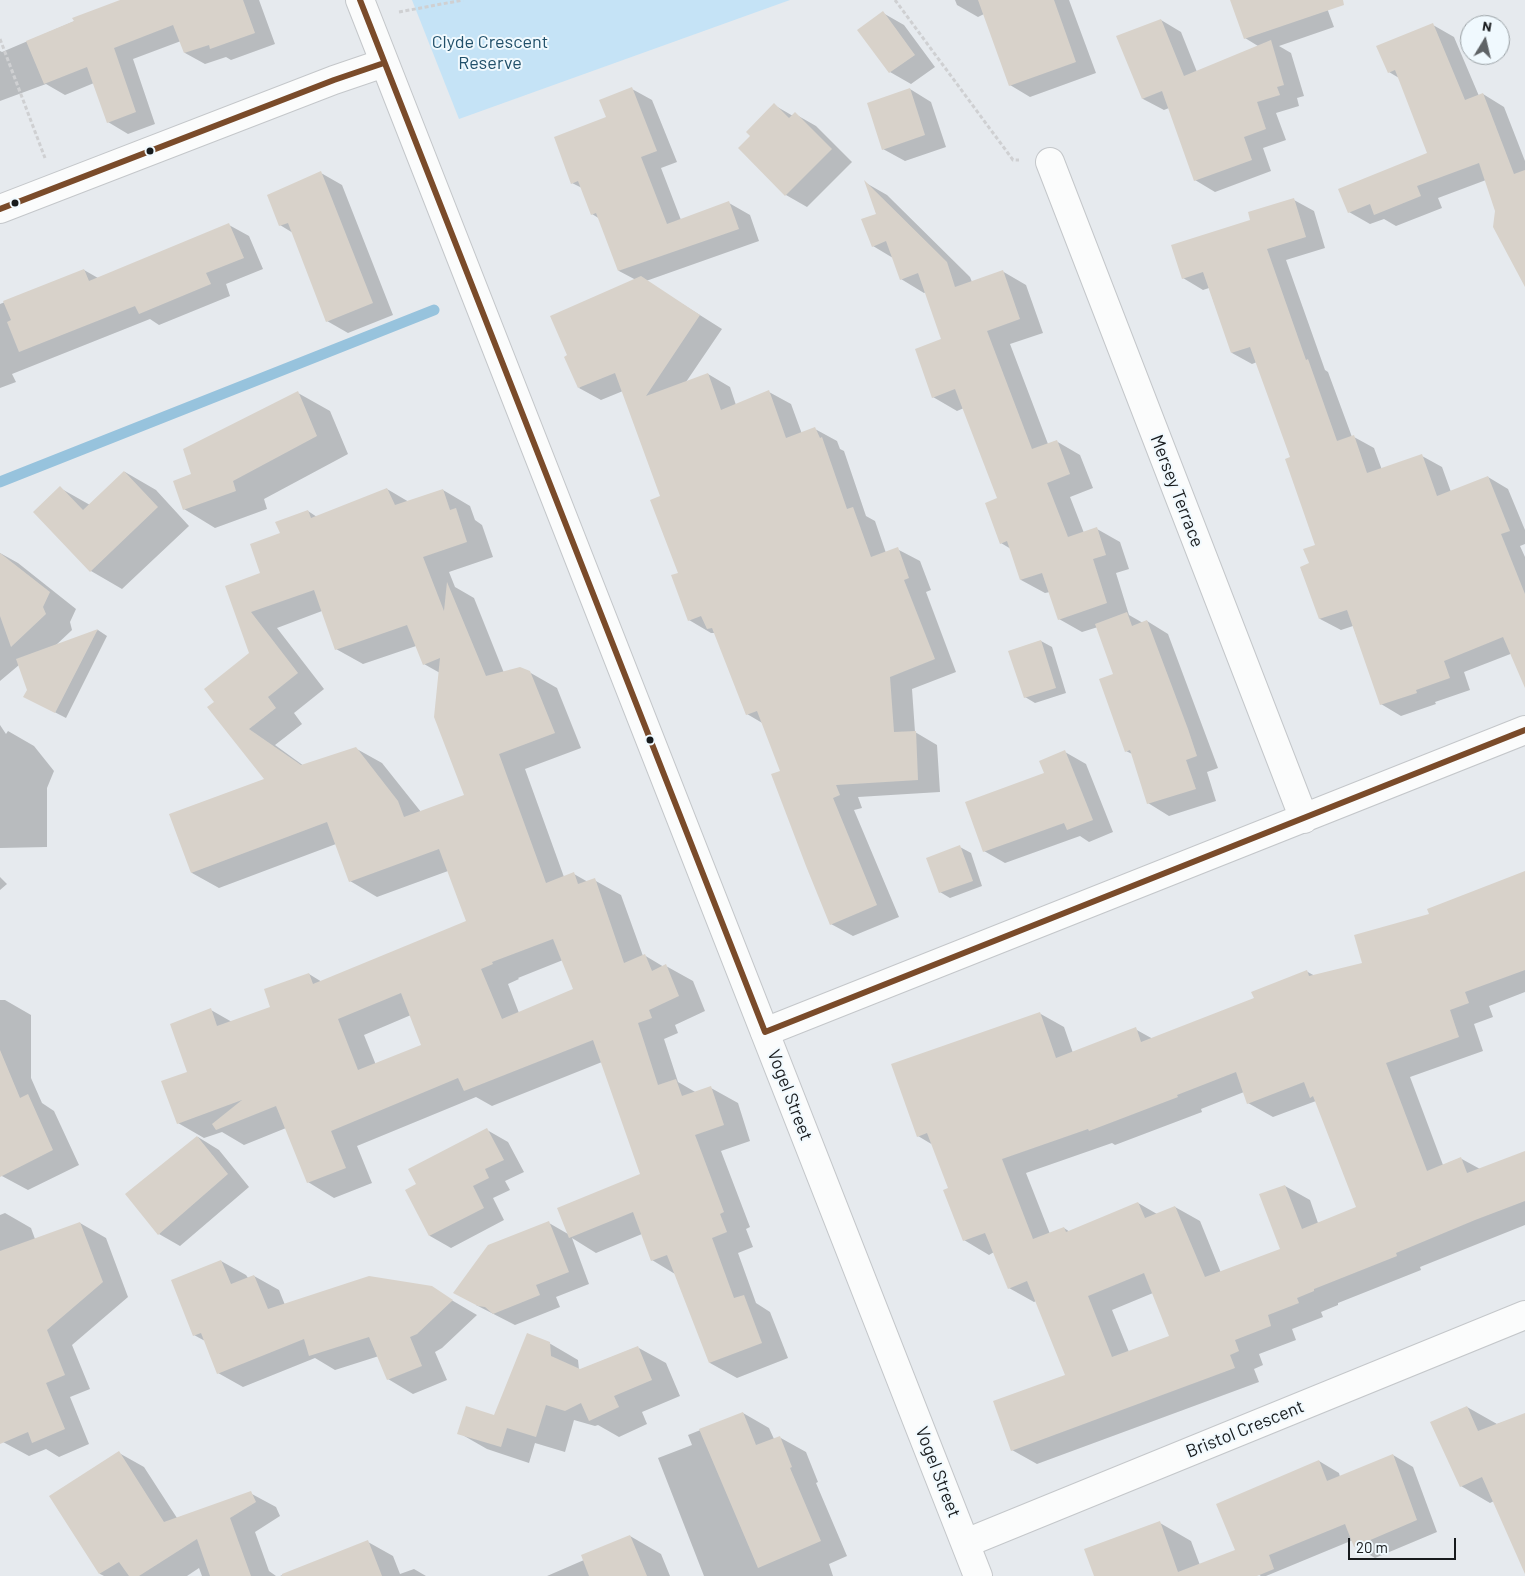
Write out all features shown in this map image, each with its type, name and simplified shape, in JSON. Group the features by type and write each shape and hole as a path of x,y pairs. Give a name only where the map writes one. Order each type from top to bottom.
{"street":[{"name":"Vogel Street","path":"363,9 978,1576"},
{"path":"0,209 334,80 384,63"},
{"name":"Mersey Terrace","path":"1050,162 1304,819"},
{"path":"765,1032 1525,730"},
{"name":"Bristol Crescent","path":"966,1542 1525,1315"}],"path":[{"path":"363,9 463,0"},
{"path":"895,0 1013,160 1050,162"},
{"path":"0,39 56,187"}],"green space":[{"name":"Clyde Crescent Reserve","path":"412,0 790,0 459,119"}],"building":[{"path":"120,0 243,0 255,33 210,49 209,45 184,53 173,25 114,48 136,112 107,123 87,67 44,84 26,41 74,21 72,18"},
{"path":"978,0 1054,0 1076,62 1009,86"},
{"path":"1230,0 1343,0 1344,5 1244,39"},
{"path":"883,11 915,55 889,73 857,30"},
{"path":"1161,19 1184,76 1271,40 1284,85 1277,87 1280,95 1257,102 1266,129 1244,137 1252,160 1194,181 1162,91 1142,99 1116,36"},
{"path":"1433,23 1465,100 1483,93 1514,174 1525,170 1525,287 1493,227 1495,211 1479,163 1417,186 1421,196 1374,215 1370,204 1348,213 1338,189 1427,153 1395,70 1388,73 1376,46"},
{"path":"632,87 657,151 641,157 667,224 729,201 739,229 618,271 596,213 591,215 578,181 571,184 554,137 606,117 599,100"},
{"path":"910,88 925,135 882,150 867,103"},
{"path":"774,103 789,118 795,112 832,149 785,196 738,148 750,136 746,132"},
{"path":"321,171 373,303 326,322 288,223 279,226 267,195"},
{"path":"864,180 947,262 955,287 1003,270 1020,319 987,331 1032,449 1057,440 1070,474 1047,483 1068,537 1097,527 1106,555 1093,559 1107,603 1058,620 1042,573 1020,580 1007,541 1000,544 985,503 997,498 955,389 932,398 915,349 941,339 918,273 900,280 886,241 872,247 861,219 876,214"},
{"path":"1294,198 1306,237 1267,249 1337,441 1354,435 1367,473 1422,454 1437,496 1488,476 1510,531 1501,534 1525,594 1525,688 1503,637 1444,661 1450,678 1416,690 1417,693 1380,705 1347,610 1319,619 1300,567 1309,563 1303,549 1315,545 1285,459 1290,457 1250,347 1231,353 1203,272 1182,279 1171,245 1250,220 1248,212"},
{"path":"229,223 244,258 206,273 211,284 139,314 135,306 19,352 7,322 11,320 3,301 84,269 89,281"},
{"path":"641,276 700,315 646,396 708,373 721,410 769,390 786,438 815,427 820,438 822,437 847,509 853,507 871,557 898,547 909,578 904,580 935,659 890,677 894,732 916,731 918,780 836,785 840,795 833,798 877,905 830,925 771,774 780,771 757,711 746,715 712,628 707,629 701,616 688,621 671,575 678,573 650,500 660,496 615,373 578,388 564,357 567,355 550,316"},
{"path":"298,391 317,436 233,481 236,491 183,510 173,481 191,474 183,449"},
{"path":"124,471 158,507 90,572 33,512 60,486 83,510"},
{"path":"387,488 395,505 443,489 450,510 456,508 467,542 423,557 444,611 447,582 486,676 520,667 530,671 555,733 499,754 546,883 574,872 578,884 595,878 624,963 645,954 652,971 666,964 679,996 649,1010 652,1018 638,1023 658,1085 676,1079 682,1096 711,1086 724,1125 695,1135 724,1212 720,1214 727,1232 712,1238 734,1298 744,1295 762,1343 709,1363 667,1255 651,1261 633,1212 569,1238 557,1208 640,1174 593,1040 464,1091 458,1078 331,1131 346,1168 307,1183 276,1106 216,1130 212,1124 242,1100 177,1124 161,1081 187,1072 170,1024 211,1008 217,1026 270,1007 264,989 309,973 313,984 466,921 439,849 349,882 327,822 191,873 169,814 264,779 207,707 214,702 204,689 249,653 225,586 260,573 250,544 280,533 275,522 308,510 311,518","holes":["314,590 335,650 407,625 423,665 440,658 434,717 464,795 404,817 398,801 356,747 301,765 249,729 276,708 268,697 298,673 251,612","553,939 573,989 502,1019 481,969 493,964 492,962","401,993 421,1045 358,1070 338,1019"]},
{"path":"0,553 50,592 43,607 46,614 11,647 0,616"},
{"path":"1127,612 1132,626 1147,620 1197,756 1186,760 1196,789 1147,804 1130,750 1125,752 1099,679 1113,674 1095,624"},
{"path":"98,629 55,713 23,697 27,690 16,659"},
{"path":"1041,640 1056,688 1024,698 1008,651"},
{"path":"1065,750 1093,820 1067,830 1064,823 983,852 965,802 1044,773 1039,761"},
{"path":"960,845 973,881 939,893 926,858"},
{"path":"1525,871 1525,970 1465,992 1469,1003 1450,1010 1459,1037 1386,1063 1427,1171 1461,1157 1467,1173 1525,1151 1525,1201 1396,1253 1397,1256 1314,1289 1314,1291 1297,1298 1299,1303 1268,1315 1271,1326 1235,1340 1239,1351 1230,1355 1235,1368 1011,1451 993,1401 1065,1375 1027,1281 1008,1289 985,1233 963,1241 943,1190 948,1188 927,1133 917,1137 891,1064 1040,1012 1056,1058 1136,1027 1141,1042 1254,998 1251,992 1307,970 1309,976 1362,963 1354,935 1429,914 1427,909","holes":["1236,1072 1247,1104 1304,1082 1310,1098 1313,1096 1356,1207 1302,1229 1285,1185 1259,1194 1280,1249 1205,1277 1175,1206 1145,1218 1138,1202 1066,1232 1064,1227 1033,1239 1002,1159 1088,1129 1089,1131 1178,1097 1177,1095","1144,1273 1169,1336 1112,1357 1088,1296"]},
{"path":"0,1050 20,1098 28,1094 53,1150 0,1177"},
{"path":"487,1128 504,1160 485,1169 489,1178 473,1186 484,1208 429,1236 405,1190 416,1184 408,1169"},
{"path":"197,1136 228,1174 158,1235 125,1194"},
{"path":"549,1221 569,1272 536,1285 540,1295 493,1314 485,1307 478,1306 453,1293 488,1245"},
{"path":"80,1222 103,1282 47,1330 65,1375 46,1383 65,1429 32,1443 28,1432 0,1444 0,1251"},
{"path":"221,1260 231,1284 254,1275 268,1309 369,1276 432,1286 453,1300 417,1334 410,1337 422,1366 387,1380 369,1337 309,1356 304,1339 217,1374 201,1333 193,1336 171,1280"},
{"path":"527,1333 550,1342 551,1356 580,1369 638,1346 652,1380 614,1396 619,1407 589,1421 581,1403 565,1411 546,1405 536,1437 507,1428 501,1447 457,1434 466,1406 494,1415"},
{"path":"1467,1406 1478,1431 1525,1413 1525,1574 1482,1477 1460,1487 1430,1422"},
{"path":"743,1412 756,1445 780,1436 792,1467 790,1468 821,1541 758,1568 699,1429"},
{"path":"119,1451 164,1522 251,1491 256,1502 230,1518 251,1576 210,1576 197,1539 139,1576 129,1576 119,1562 99,1574 49,1496"},
{"path":"1393,1454 1417,1520 1354,1547 1345,1524 1269,1555 1274,1569 1257,1576 1094,1576 1084,1549 1160,1521 1178,1572 1235,1550 1216,1504 1319,1460 1327,1481"},
{"path":"630,1535 647,1576 589,1576 581,1555"},
{"path":"368,1540 382,1576 282,1576 282,1574"}],"waterway":[{"path":"0,482 434,310"}],"transit line":[{"path":"360,0 765,1032"},
{"path":"0,209 334,80 384,63"},
{"path":"765,1032 1525,730"}]}
